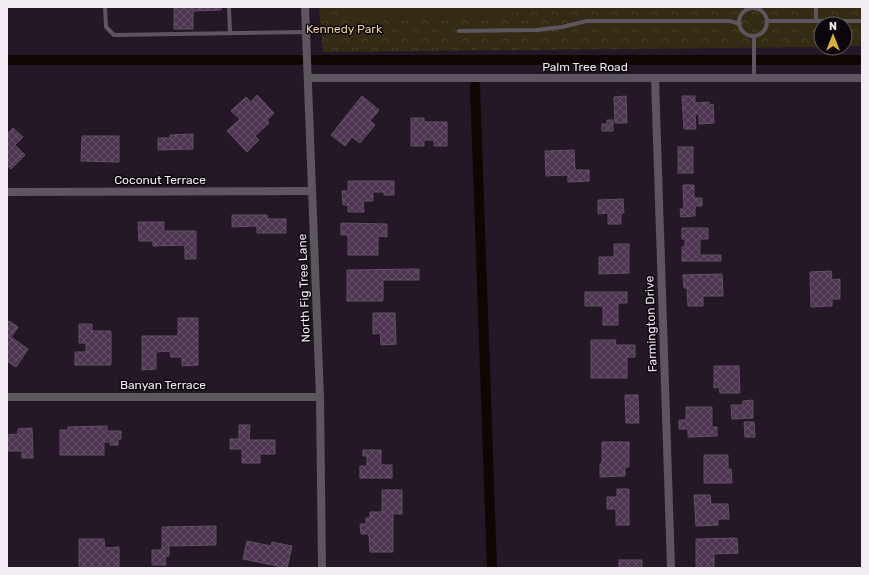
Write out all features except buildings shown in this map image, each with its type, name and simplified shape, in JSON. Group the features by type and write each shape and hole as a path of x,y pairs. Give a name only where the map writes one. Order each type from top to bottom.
{"street":[{"name":"North Fig Tree Lane","path":"306,7 320,397 322,568"},
{"name":"Palm Tree Road","path":"308,78 655,79 754,75 862,78"},
{"name":"Farmington Drive","path":"655,79 671,568"},
{"name":"Coconut Terrace","path":"7,192 312,191"},
{"name":"Banyan Terrace","path":"7,397 320,397"}],"lane":[{"path":"105,7 106,27 114,35 307,32"},
{"path":"229,7 230,33"},
{"path":"752,7 761,10 766,16 767,21 765,29 754,36 743,31 740,24 741,15 747,9 752,7"},
{"path":"767,21 813,20"},
{"path":"459,31 537,30 562,27 587,21 730,21 740,24"},
{"path":"754,36 754,75"}],"green space":[{"name":"Kennedy Park","path":"319,7 862,7 862,46 853,46 853,16 813,16 813,47 323,52"},
{"path":"352,7 397,7 397,16 352,18"},
{"path":"407,7 539,7 539,12 407,16"}],"waterway":[{"path":"7,60 300,60"},
{"path":"315,60 862,60"},
{"path":"475,86 492,568"}]}
